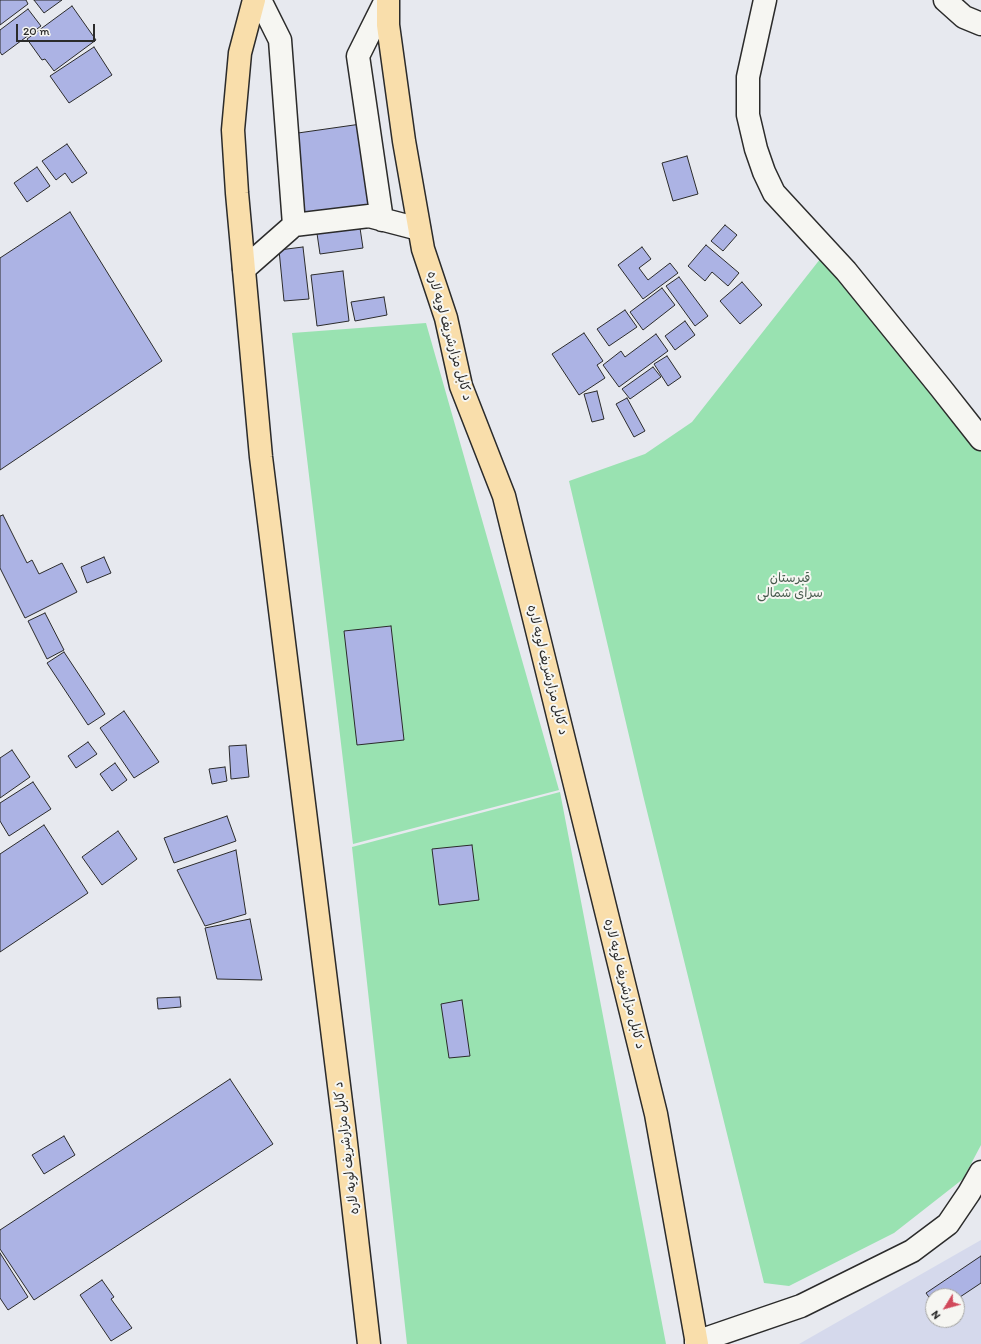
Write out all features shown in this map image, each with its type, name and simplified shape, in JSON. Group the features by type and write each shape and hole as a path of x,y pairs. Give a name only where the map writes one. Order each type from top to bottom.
{"highway":[{"name":"د کابل مزارشریف لویه لاره","path":"254,0 240,53 233,130 244,269 261,457 345,1134 369,1344"},
{"name":"د کابل مزارشریف لویه لاره","path":"387,0 388,25 404,141 423,249 446,318 461,386 504,496 656,1114 696,1343"}],"street":[{"path":"260,0 280,40 294,225"},
{"path":"382,220 358,56 387,0"},
{"path":"765,0 748,77 748,115 756,149 764,172 774,193 846,271 981,439"},
{"path":"945,0 964,17 981,24"},
{"path":"244,269 294,225 369,216 419,229"},
{"path":"696,1343 801,1306 912,1251 948,1224 981,1172"}],"shaded area":[{"path":"981,1240 981,1344 799,1344"}],"green space":[{"name":"قبرستان سرای شمالی","path":"828,249 981,426 981,1145 963,1179 894,1233 789,1286 764,1283 643,795 569,481 645,454 692,422"},
{"path":"426,323 559,790 353,844 292,333"},
{"path":"560,792 666,1344 407,1344 352,847"}],"building":[{"path":"0,0 26,0 28,4 0,25"},
{"path":"34,0 62,0 44,13"},
{"path":"72,6 96,40 54,71 45,59 42,60 27,39"},
{"path":"28,9 41,26 2,55 0,52 0,30"},
{"path":"94,47 112,75 69,103 50,76"},
{"path":"361,124 373,206 357,208 363,248 320,254 314,213 303,214 291,134"},
{"path":"67,144 87,173 72,183 65,173 56,180 42,161"},
{"path":"687,156 698,194 673,201 662,163"},
{"path":"37,167 50,186 27,202 14,183"},
{"path":"70,212 162,361 0,470 0,258"},
{"path":"725,225 737,235 723,251 711,241"},
{"path":"706,245 739,273 728,286 712,272 705,281 688,266"},
{"path":"303,247 309,299 284,301 279,250"},
{"path":"642,247 651,259 639,268 648,280 670,263 678,273 643,299 618,265"},
{"path":"343,271 349,321 317,326 311,275"},
{"path":"679,277 708,316 695,326 666,286"},
{"path":"742,282 762,305 740,324 720,301"},
{"path":"662,288 675,305 643,330 630,312"},
{"path":"384,297 387,315 355,321 351,302"},
{"path":"625,310 637,327 609,346 597,329"},
{"path":"685,321 695,335 675,350 665,336"},
{"path":"584,333 603,361 597,365 605,378 579,395 552,354"},
{"path":"656,334 668,351 619,387 603,365 621,351 625,357"},
{"path":"667,356 681,377 668,386 654,364"},
{"path":"653,367 661,377 630,399 622,389"},
{"path":"597,391 604,419 592,422 584,394"},
{"path":"627,398 645,431 634,437 616,404"},
{"path":"3,515 27,563 32,560 39,574 62,563 77,592 25,618 0,568 0,516"},
{"path":"104,557 111,573 87,583 81,567"},
{"path":"45,613 64,650 47,659 28,621"},
{"path":"391,626 404,740 357,745 344,631"},
{"path":"64,652 105,714 88,725 47,663"},
{"path":"124,711 159,762 134,778 100,728"},
{"path":"88,742 97,754 76,768 68,756"},
{"path":"246,745 249,777 231,779 229,746"},
{"path":"12,750 30,777 0,798 0,758"},
{"path":"115,763 127,780 112,791 100,774"},
{"path":"225,767 227,781 212,784 209,769"},
{"path":"33,782 51,809 9,836 0,821 0,803"},
{"path":"227,816 236,841 174,863 164,838"},
{"path":"44,825 88,893 0,952 0,854"},
{"path":"118,831 137,859 102,885 82,857"},
{"path":"472,845 479,900 439,905 432,849"},
{"path":"236,850 246,914 205,926 177,870"},
{"path":"250,919 262,980 217,979 205,928"},
{"path":"180,997 181,1007 158,1009 157,998"},
{"path":"462,1000 470,1056 449,1058 441,1004"},
{"path":"230,1079 273,1144 34,1300 0,1249 0,1230"},
{"path":"64,1136 75,1155 44,1174 32,1155"},
{"path":"0,1253 28,1297 8,1310 0,1298"},
{"path":"981,1256 981,1283 965,1294 965,1288 933,1288"},
{"path":"102,1280 114,1297 111,1299 132,1328 111,1341 80,1295"}]}
